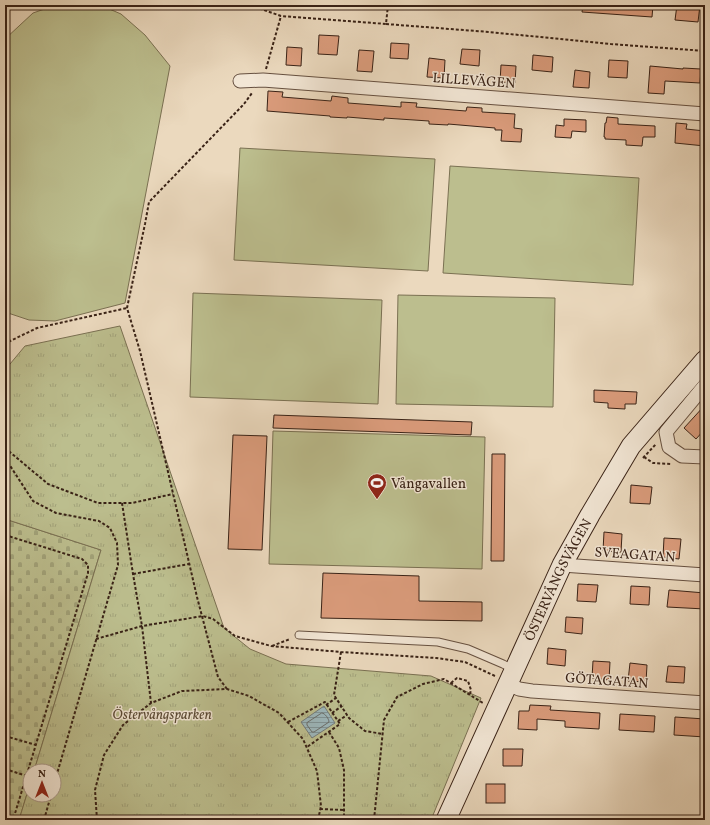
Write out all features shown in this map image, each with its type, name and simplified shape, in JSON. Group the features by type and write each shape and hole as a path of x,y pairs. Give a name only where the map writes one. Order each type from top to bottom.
{"street":[{"name":"LILLEVÄGEN","path":"240,81 263,80 705,114"},
{"name":"ÖSTERVÅNGSVÄGEN","path":"446,820 507,677 562,565 593,509 631,446 705,360"},
{"path":"705,385 666,432 668,447 682,456 705,457"},
{"name":"SVEAGATAN","path":"562,565 705,575"},
{"name":"GÖTAGATAN","path":"507,677 519,689 532,691 705,703"}],"lane":[{"path":"299,636 438,642 468,649 503,664 507,677"}],"path":[{"path":"250,5 281,16 705,51"},
{"path":"386,24 388,5"},
{"path":"227,689 218,677 202,616 140,351 127,308 149,202 244,104 263,80 281,16"},
{"path":"5,345 37,328 127,308"},
{"path":"631,446 653,463 672,464"},
{"path":"5,448 48,484 98,502 132,503 173,494"},
{"path":"5,458 33,501 56,512 98,521 110,528 117,543 118,565 60,763"},
{"path":"122,503 132,574 142,626 151,703"},
{"path":"5,535 82,559 88,565 88,574 31,763"},
{"path":"132,574 190,564"},
{"path":"96,639 142,626 202,616 213,619 235,636 271,646 436,658 465,662 507,677"},
{"path":"271,646 299,636"},
{"path":"341,652 334,695 350,718 365,731 383,734"},
{"path":"451,683 457,678 468,681 471,690 470,695"},
{"path":"374,820 384,720 397,697 423,684 444,679 485,704"},
{"path":"97,820 95,790 104,755 123,725 151,703 182,691 227,689 249,696 279,713 303,739 317,771 321,806 318,820"},
{"path":"326,705 336,698"},
{"path":"288,722 325,702 340,724 306,747"},
{"path":"332,713 342,706"},
{"path":"338,721 347,714"},
{"path":"328,732 339,748 344,770 344,820"},
{"path":"5,736 36,745"},
{"path":"5,769 22,774"},
{"path":"13,820 22,792"},
{"path":"44,820 49,803"},
{"path":"320,809 344,810"}],"green space":[{"path":"56,5 100,5 121,14 145,35 170,66 125,303 55,321 29,320 5,312 5,39 33,13"},
{"path":"240,148 435,159 428,271 234,260"},
{"path":"450,166 639,178 633,285 443,273"},
{"path":"193,293 382,300 378,404 190,397"},
{"path":"398,295 555,298 553,407 396,404"},
{"name":"Östervångsparken","path":"120,326 224,628 250,649 286,664 431,676 481,698 431,820 19,820 24,803 62,803 62,763 36,763 101,550 5,519 5,370 25,346"},
{"name":"Vångavallen","path":"273,431 485,437 482,569 269,564"},
{"path":"5,519 101,550 36,763 22,763 22,803 24,803 19,820 5,820"}],"water":[{"path":"324,706 335,723 312,738 301,722"}],"building":[{"path":"583,5 653,5 652,17 582,12"},
{"path":"677,5 700,5 698,22 675,20"},
{"path":"319,35 339,36 337,55 318,54"},
{"path":"391,43 409,44 408,59 390,58"},
{"path":"287,47 302,48 301,66 286,65"},
{"path":"462,49 480,50 479,66 460,64"},
{"path":"359,50 374,51 372,72 357,71"},
{"path":"533,55 553,57 552,72 532,70"},
{"path":"429,58 445,60 444,78 427,77"},
{"path":"609,60 628,61 627,78 608,77"},
{"path":"501,65 516,66 515,83 500,82"},
{"path":"650,66 701,69 700,83 665,81 664,94 648,93"},
{"path":"575,70 590,72 589,88 573,87"},
{"path":"268,91 283,92 282,97 331,101 332,96 348,98 348,103 401,107 401,102 417,103 416,107 466,111 467,107 482,108 482,112 515,114 514,128 522,129 521,142 501,141 502,130 495,130 495,128 429,124 429,121 330,117 267,111"},
{"path":"607,117 618,118 618,124 655,126 655,137 643,137 642,146 626,145 626,140 605,139 605,123"},
{"path":"564,119 586,120 586,132 572,131 571,138 555,137 556,125 564,126"},
{"path":"676,123 687,124 686,129 705,131 705,146 675,143"},
{"path":"594,390 637,392 636,404 625,404 625,409 608,408 608,403 594,402"},
{"path":"705,405 705,429 696,439 684,428"},
{"path":"274,415 472,422 471,435 273,428"},
{"path":"233,435 267,436 262,550 228,549"},
{"path":"492,454 505,454 504,561 491,561"},
{"path":"631,485 652,487 650,504 630,503"},
{"path":"604,532 622,534 621,552 603,551"},
{"path":"664,538 681,539 679,559 663,557"},
{"path":"323,573 419,576 419,601 482,602 482,621 321,618"},
{"path":"578,584 598,585 596,602 577,601"},
{"path":"631,586 650,587 649,605 630,604"},
{"path":"669,590 705,593 705,609 667,607"},
{"path":"566,617 583,618 582,634 565,632"},
{"path":"548,648 566,650 565,666 547,664"},
{"path":"593,661 610,662 609,680 592,678"},
{"path":"630,663 647,665 646,682 628,681"},
{"path":"668,666 685,667 684,683 666,682"},
{"path":"530,705 551,706 550,710 600,713 599,729 565,727 565,721 537,719 537,730 518,729 519,711 529,711"},
{"path":"620,714 655,716 654,732 619,730"},
{"path":"675,717 705,719 705,737 674,735"},
{"path":"503,749 523,749 522,766 503,766"},
{"path":"486,784 505,784 505,803 486,803"}],"place":[{"name":"Vångavallen","path":"377,500"}]}
